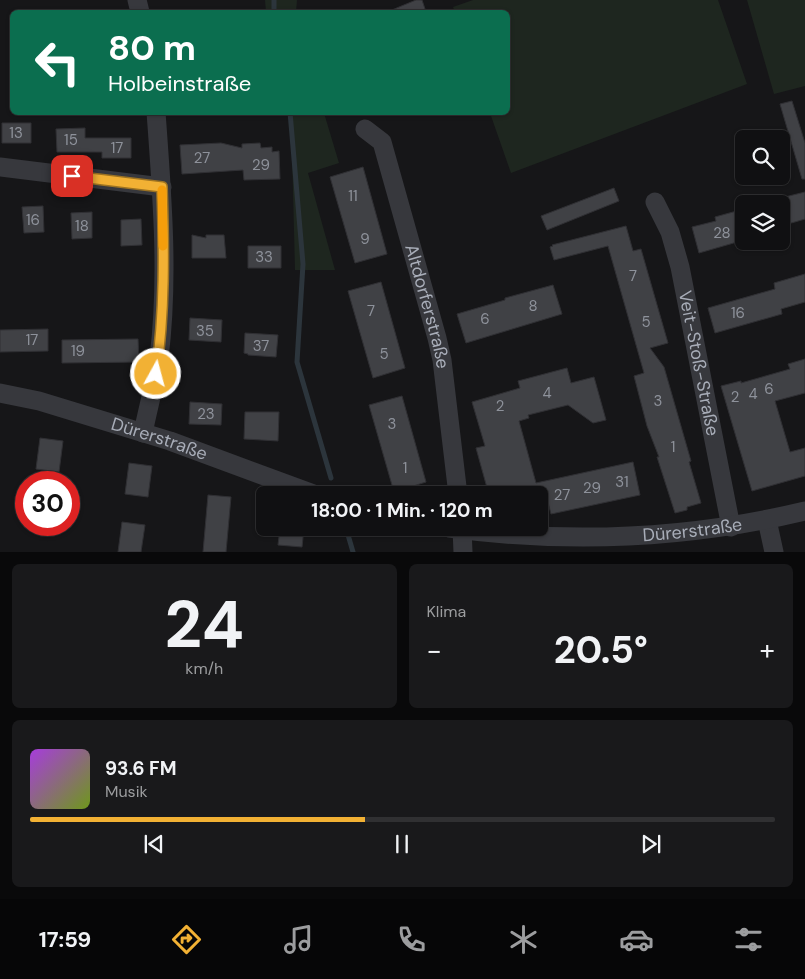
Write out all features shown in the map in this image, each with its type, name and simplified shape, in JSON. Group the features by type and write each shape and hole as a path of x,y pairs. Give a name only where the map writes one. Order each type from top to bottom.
{"street":[{"path":"143,432 156,374 164,273 162,187 156,115"},
{"name":"Altdorferstraße","path":"365,129 382,142 438,338 457,486"},
{"path":"0,167 162,187"},
{"name":"Veit-Stoß-Straße","path":"655,202 670,232 680,267 731,527"},
{"name":"Dürerstraße","path":"0,393 39,401 143,432 292,486"},
{"name":"Dürerstraße","path":"526,536 618,544 731,527 805,510"},
{"name":"Dürerstraße","path":"767,520 774,552"},
{"name":"Dürerstraße","path":"460,536 463,552"}],"shaded area":[{"path":"265,0 297,0 296,10 266,10"},
{"path":"473,0 718,0 747,84 511,173 491,115 510,115 510,10 454,10 453,7"},
{"path":"747,0 805,0 805,86 774,94"},
{"path":"291,115 325,115 339,163 308,173 335,270 295,270"}],"building":[{"path":"416,0 422,0 425,10 392,10"},
{"path":"792,101 805,143 805,179 802,179 790,138 790,130 788,130 780,104"},
{"path":"2,123 31,123 31,143 2,143"},
{"path":"85,128 85,138 131,138 131,158 102,158 102,152 57,152 56,129"},
{"path":"221,143 242,148 242,144 260,143 261,148 272,147 272,152 279,151 280,179 244,180 243,170 182,174 180,145"},
{"path":"363,167 387,254 355,263 330,177"},
{"path":"614,188 619,201 547,230 541,216"},
{"path":"805,192 805,219 790,223 790,196"},
{"path":"43,206 44,232 24,233 22,207"},
{"path":"735,211 735,243 699,253 692,227 716,221 715,217"},
{"path":"92,212 92,238 72,239 71,213"},
{"path":"141,219 142,245 121,246 121,220"},
{"path":"626,226 633,251 641,249 668,343 650,348 664,367 701,503 687,507 687,510 675,513 657,457 659,457 647,426 634,376 644,373 608,246 554,260 550,247"},
{"path":"192,235 206,238 206,235 224,235 226,258 192,258"},
{"path":"248,246 281,246 281,268 248,268"},
{"path":"805,274 805,302 781,309 782,314 715,333 708,308 775,289 774,283"},
{"path":"381,282 405,368 373,378 348,291"},
{"path":"553,285 562,314 466,343 457,314"},
{"path":"190,318 222,320 221,342 189,340"},
{"path":"48,329 48,351 0,352 0,330"},
{"path":"245,333 278,335 276,357 244,353"},
{"path":"138,339 139,362 62,363 62,340"},
{"path":"805,359 805,393 775,401 790,452 805,448 805,476 752,491 721,386 741,381 741,383 790,369 788,364"},
{"path":"567,368 571,383 594,377 606,420 593,423 568,405 528,415 529,418 519,421 536,483 633,462 640,495 551,514 548,502 548,486 487,486 476,448 485,446 472,402 520,388 518,381"},
{"path":"402,396 426,482 413,486 392,486 369,405"},
{"path":"190,402 222,404 221,425 189,424"},
{"path":"245,412 279,412 278,441 244,439"},
{"path":"40,438 63,441 59,471 36,469"},
{"path":"129,463 152,466 148,497 125,494"},
{"path":"208,495 231,497 226,552 203,552"},
{"path":"122,522 145,525 141,552 118,552"},
{"path":"279,536 303,536 302,547 278,545"}],"waterway":[{"path":"274,0 274,10"},
{"path":"290,115 303,264 297,362 331,478"},
{"path":"348,536 353,552"}],"slow traffic":[{"path":"162,190 163,246"}],"route":[{"path":"72,176 162,187 164,273 159,356 156,374"}]}
